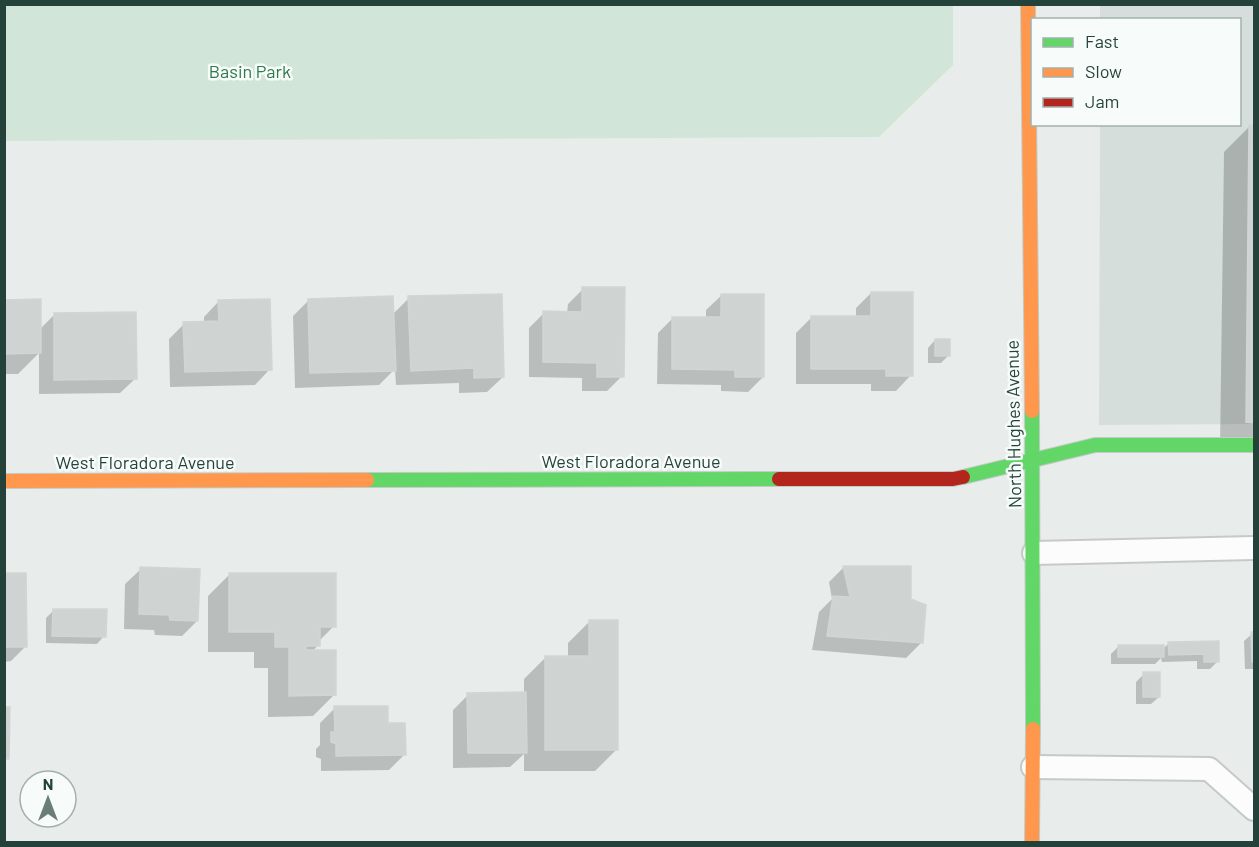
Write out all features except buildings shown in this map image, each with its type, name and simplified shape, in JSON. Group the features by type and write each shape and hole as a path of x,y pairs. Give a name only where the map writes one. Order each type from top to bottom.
{"street":[{"name":"North Hughes Avenue","path":"1028,4 1034,553 1032,843"},
{"name":"West Floradora Avenue","path":"4,481 953,478 1095,445 1254,445"}],"lane":[{"path":"1034,553 1254,548"},
{"path":"1033,767 1209,769 1254,809"}],"shaded area":[{"path":"1100,5 1254,5 1254,424 1099,425 1100,126 1241,126 1241,18 1100,18"}],"green space":[{"name":"Basin Park","path":"4,5 953,5 953,65 879,137 5,141"}],"traffic: fast":[{"path":"1032,411 1033,729"},
{"path":"963,477 1095,445 1254,445"},
{"path":"367,480 779,479"}],"traffic: slow":[{"path":"1028,4 1032,411"},
{"path":"4,481 367,480"},
{"path":"1032,842 1033,729"}],"traffic: jam":[{"path":"779,479 953,479 963,477"}]}
